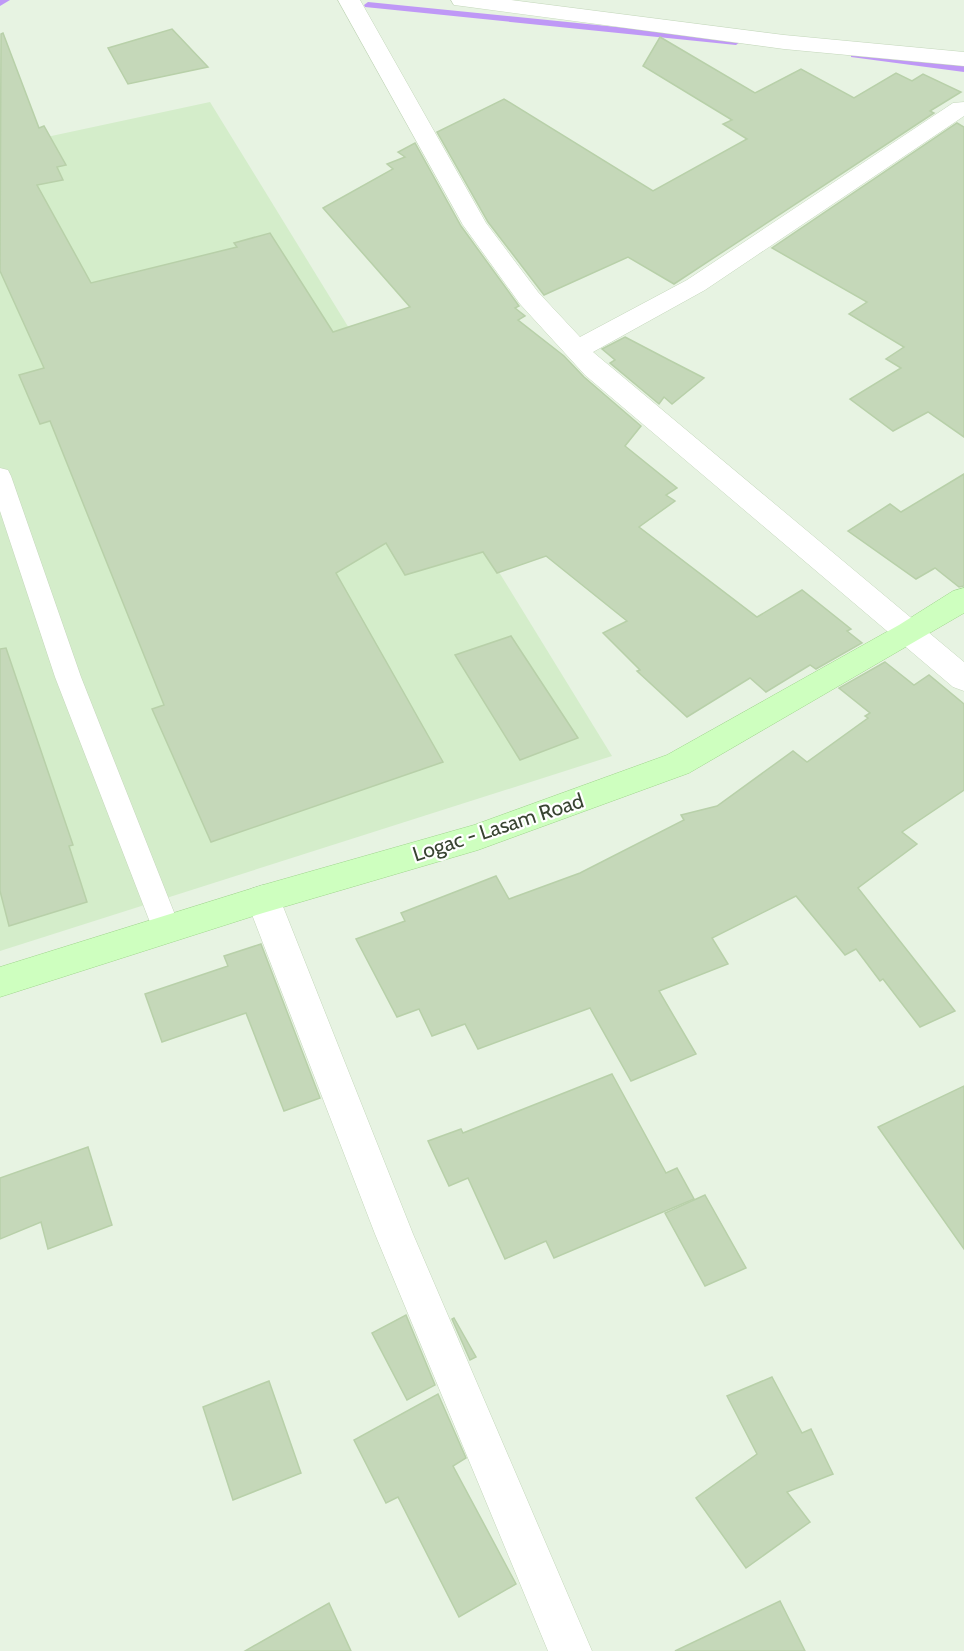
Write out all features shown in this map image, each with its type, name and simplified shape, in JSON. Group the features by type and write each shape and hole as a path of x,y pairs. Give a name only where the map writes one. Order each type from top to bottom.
{"main road":[{"name":"Logac - Lasam Road","path":"0,982 263,899 478,837 678,764 910,633 964,599"}],"street":[{"path":"349,0 475,225 529,298 576,350 594,369 964,679"},
{"path":"462,0 772,40 964,59"},
{"path":"576,350 696,285 788,226 961,108"},
{"path":"263,899 394,1234 570,1651"}],"lane":[{"path":"0,476 68,677 166,930"}],"shaded area":[{"path":"210,102 612,756 0,951 0,147"}],"building":[{"path":"172,29 208,67 128,84 108,48"},
{"path":"3,33 39,128 44,126 66,165 57,167 63,180 37,185 91,283 237,247 234,243 270,233 333,332 410,307 323,208 393,169 387,164 405,157 398,152 415,143 461,226 519,306 515,308 525,316 518,320 564,356 584,377 641,426 625,446 677,488 666,495 675,501 639,527 757,617 802,590 851,629 847,631 862,643 816,669 810,665 766,692 750,678 687,717 637,671 640,670 603,633 627,621 546,556 497,573 483,552 405,575 386,543 336,573 443,762 211,842 152,709 164,705 50,421 40,424 19,375 44,368 0,271 1,34"},
{"path":"660,37 755,93 801,69 854,98 896,73 912,81 923,74 961,92 930,111 934,113 674,284 628,257 544,295 488,222 437,132 504,99 653,191 747,139 723,124 732,120 643,66"},
{"path":"957,123 964,127 964,437 928,412 893,431 850,399 901,368 886,359 904,347 849,314 867,302 772,248"},
{"path":"625,337 704,378 672,404 664,397 659,404 610,363 615,360 602,349"},
{"path":"964,474 964,586 959,587 935,568 916,579 848,531 890,504 901,512"},
{"path":"511,636 578,738 520,760 455,655"},
{"path":"6,648 73,845 69,846 87,902 9,926 0,891 0,649"},
{"path":"885,662 914,685 929,675 964,704 964,790 902,832 917,844 858,888 955,1011 920,1027 883,979 880,981 856,949 845,955 796,896 712,938 728,964 659,991 696,1054 631,1081 590,1008 478,1049 465,1024 432,1036 419,1009 397,1017 356,939 405,921 401,913 496,876 509,899 580,873 684,820 681,815 717,806 793,751 807,762 868,718 865,716 870,713 839,688"},
{"path":"261,944 320,1098 284,1111 246,1013 162,1042 145,994 228,966 224,956"},
{"path":"612,1074 666,1173 677,1168 694,1199 554,1258 546,1241 505,1259 468,1178 449,1186 428,1141 461,1129 463,1133"},
{"path":"964,1086 964,1249 878,1127"},
{"path":"88,1147 112,1225 48,1249 41,1222 0,1239 0,1178"},
{"path":"705,1195 746,1268 705,1286 665,1213"},
{"path":"406,1315 435,1385 407,1400 372,1333"},
{"path":"454,1318 476,1357 470,1360 452,1319"},
{"path":"772,1377 802,1433 811,1429 833,1474 787,1492 810,1522 746,1568 696,1498 757,1454 727,1396"},
{"path":"269,1381 301,1473 233,1500 203,1407"},
{"path":"438,1394 466,1458 453,1466 516,1584 459,1617 398,1497 386,1503 354,1440"},
{"path":"780,1601 805,1651 675,1651"},
{"path":"329,1603 351,1651 245,1651"}],"waterway":[{"path":"0,3 6,0"},
{"path":"368,5 736,42"},
{"path":"854,55 964,69"}]}
